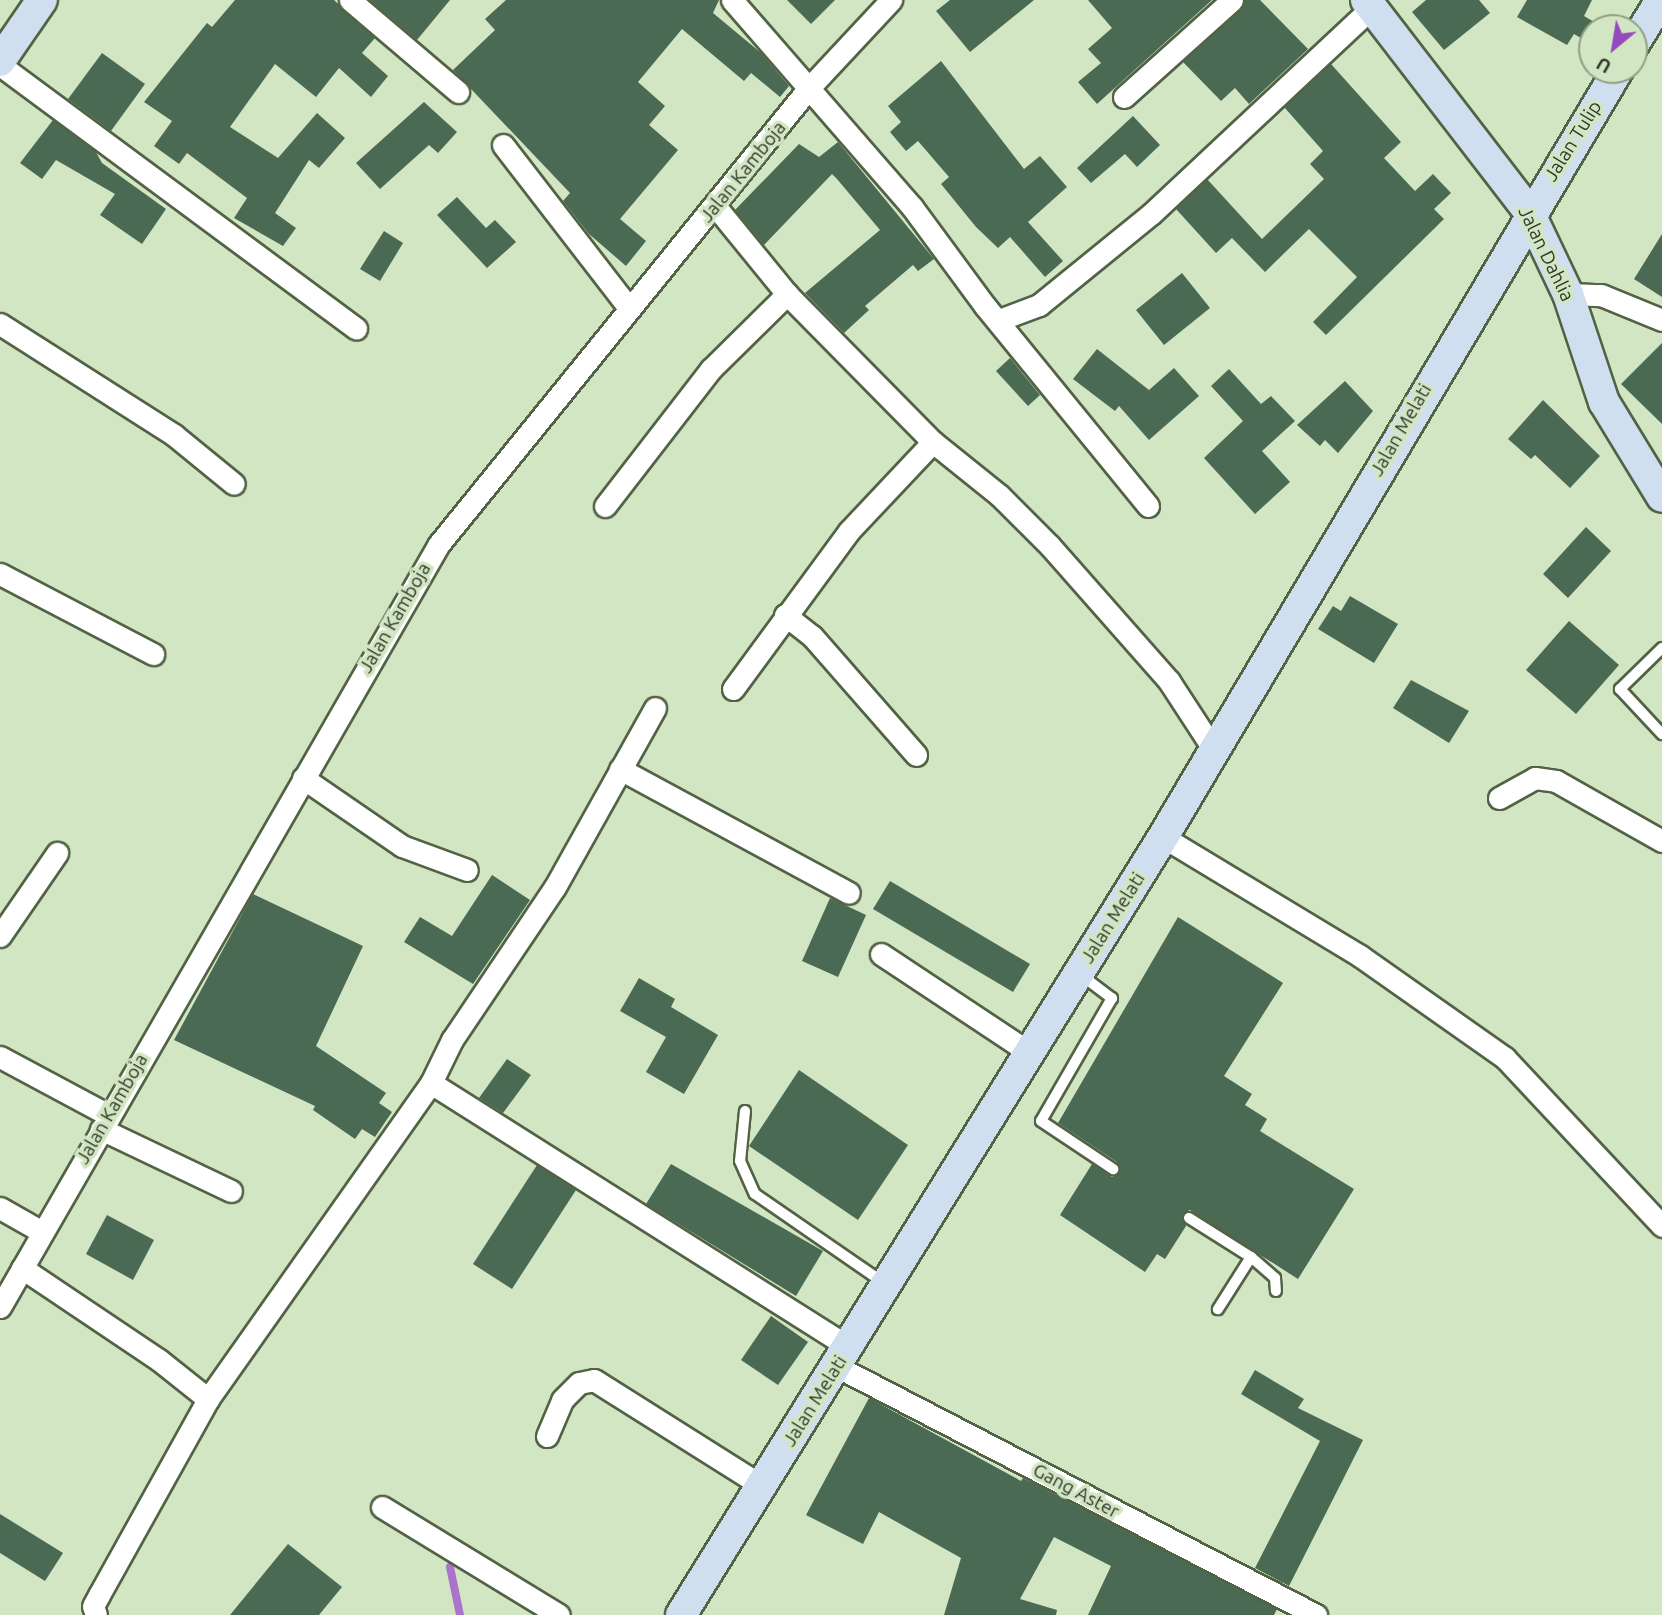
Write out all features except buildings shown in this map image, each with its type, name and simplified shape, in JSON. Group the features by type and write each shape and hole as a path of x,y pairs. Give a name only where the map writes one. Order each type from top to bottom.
{"street":[{"path":"42,0 2,55 356,328"},
{"path":"350,0 458,92"},
{"path":"732,0 912,207 1148,506"},
{"name":"Jalan Kamboja","path":"0,1307 412,588 464,509 716,206 808,89 891,0"},
{"path":"1124,97 1233,0"},
{"path":"1648,21 1661,0"},
{"path":"999,320 1039,304 1151,214 1369,4"},
{"name":"Jalan Dahlia","path":"1369,4 1529,212 1568,295 1604,402 1662,495"},
{"name":"Jalan Tulip","path":"1529,212 1609,84"},
{"path":"503,145 629,308"},
{"path":"716,206 787,294 933,442 999,495 1051,546 1169,681 1214,750"},
{"name":"Jalan Melati","path":"681,1615 1163,837 1529,212"},
{"path":"605,506 711,369 787,294"},
{"path":"1568,295 1601,295 1662,320"},
{"path":"0,324 174,435 234,484"},
{"path":"733,689 849,531 933,442"},
{"path":"0,575 153,654"},
{"path":"785,615 813,636 916,755"},
{"path":"96,1615 93,1606 208,1399 431,1083 452,1040 555,887 655,708"},
{"path":"620,769 849,893"},
{"path":"303,778 402,846 467,870"},
{"path":"1499,798 1535,778 1556,781 1662,841"},
{"path":"1163,837 1360,956 1504,1058 1662,1226"},
{"path":"0,936 57,853"},
{"path":"881,954 1030,1053"},
{"path":"0,1057 104,1122 231,1191"},
{"name":"Gang Aster","path":"431,1083 842,1356 1316,1615"},
{"path":"0,1208 43,1232"},
{"path":"22,1268 159,1360 208,1399"},
{"path":"547,1436 562,1400 579,1382 594,1380 762,1486"},
{"path":"382,1507 559,1615"}],"lane":[{"path":"1662,648 1620,689 1662,734"},
{"path":"1079,974 1113,996 1041,1121 1113,1169"},
{"path":"746,1111 740,1161 755,1194 887,1285"},
{"path":"1189,1218 1251,1257 1275,1278 1276,1291"},
{"path":"1219,1309 1251,1257"}],"waterway":[{"path":"450,1567 460,1615"}]}
